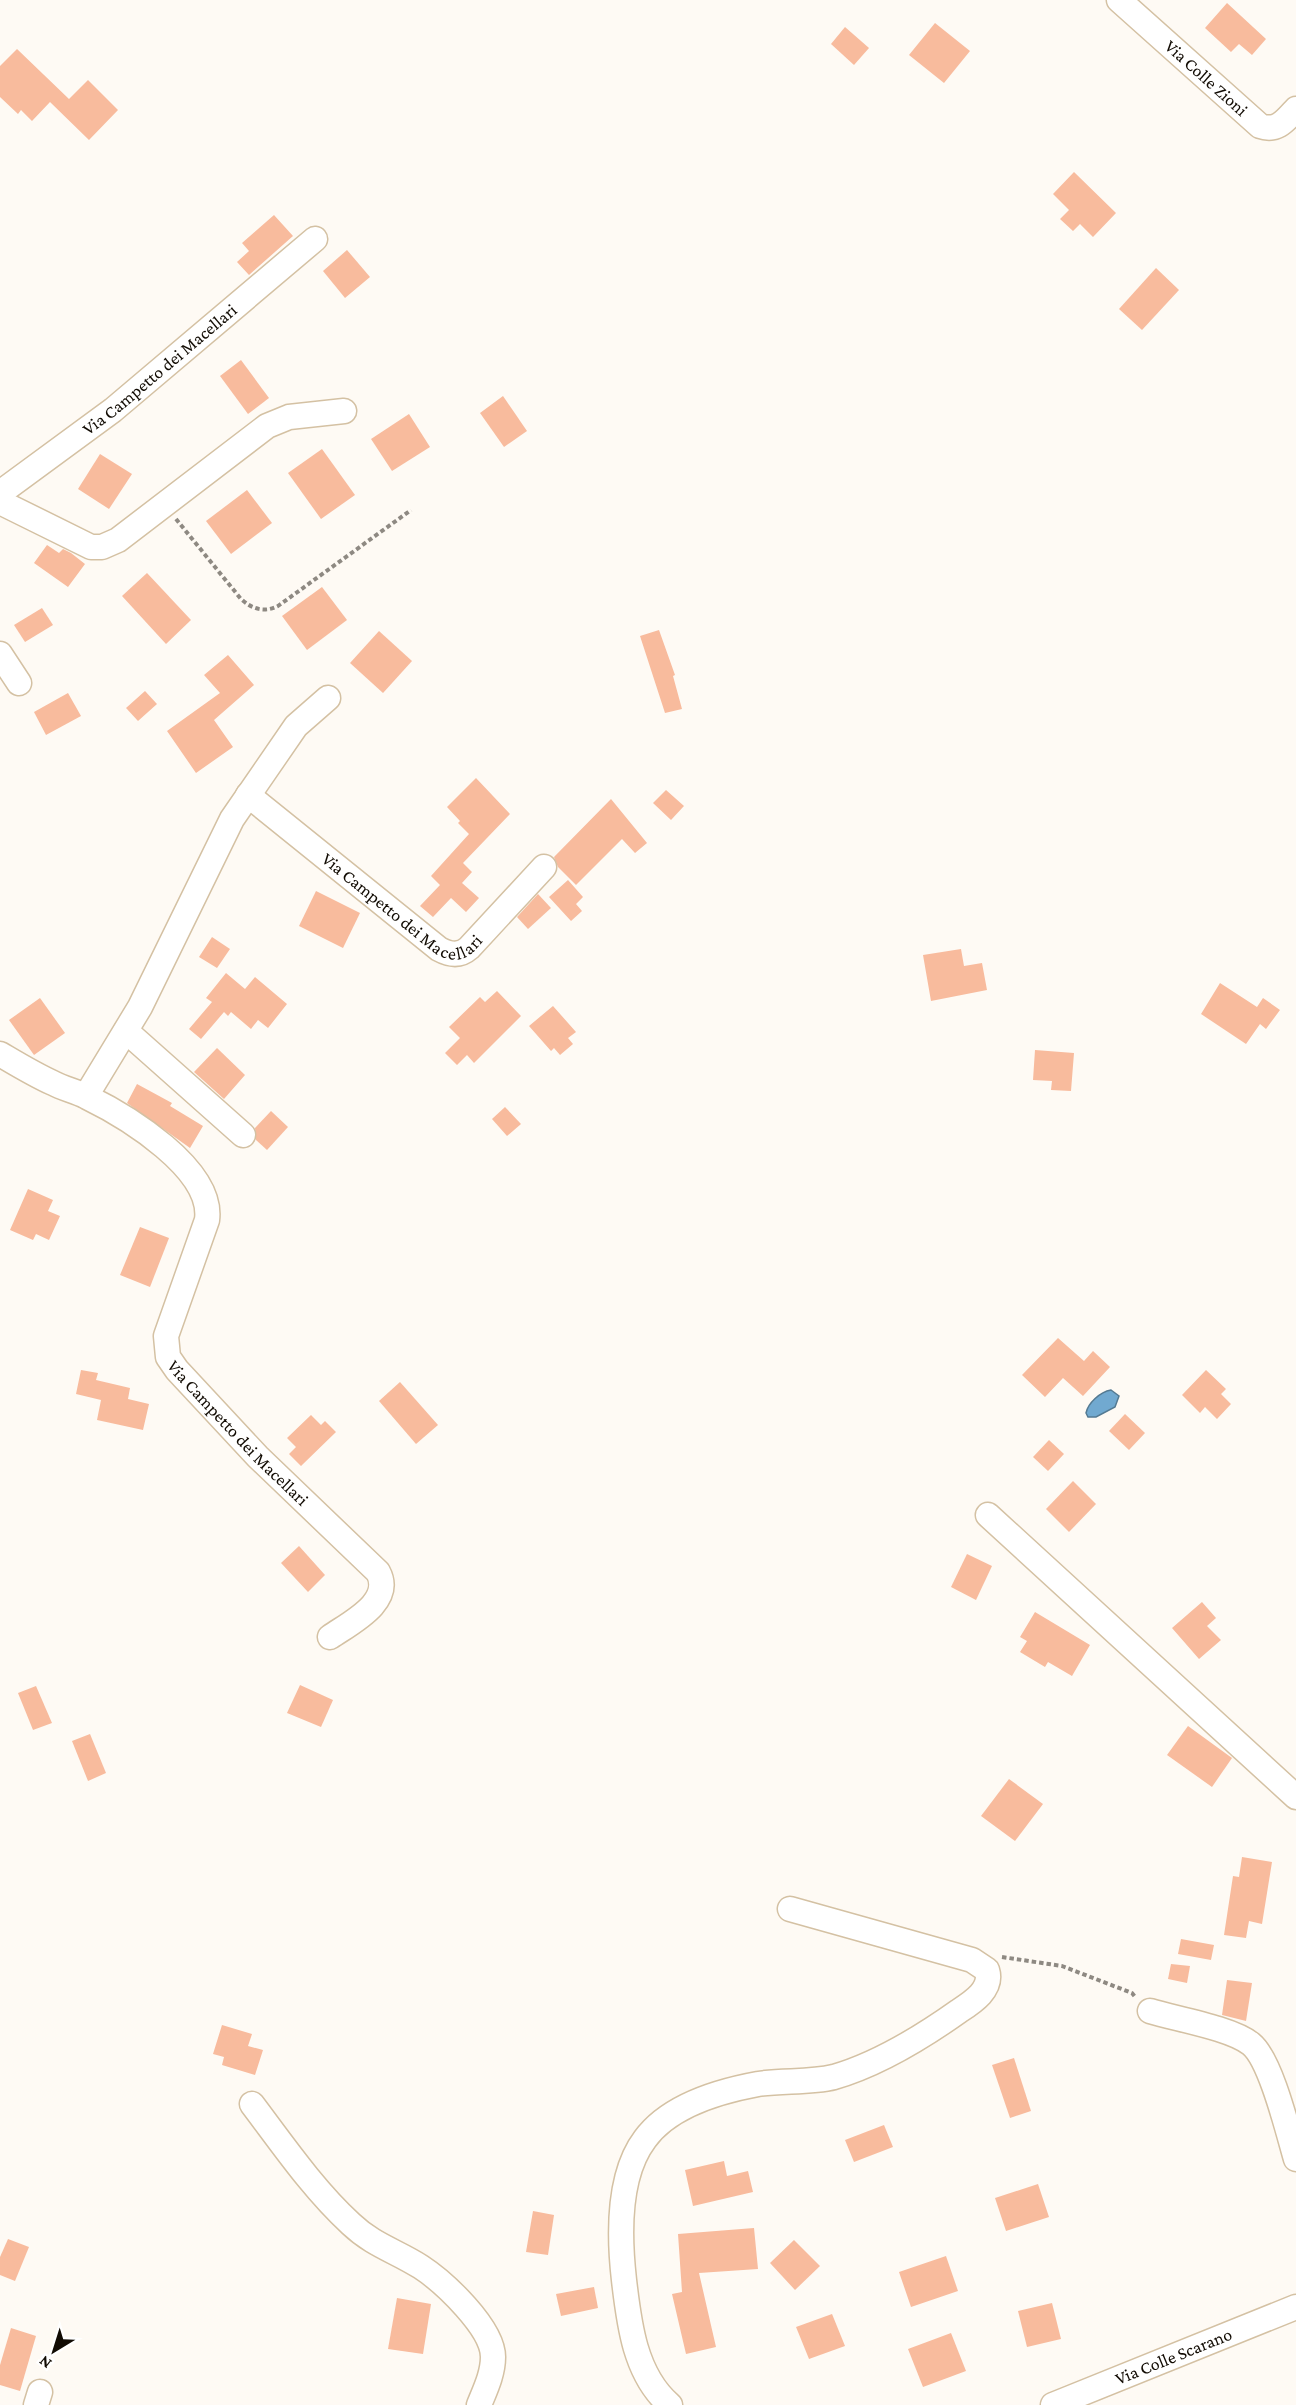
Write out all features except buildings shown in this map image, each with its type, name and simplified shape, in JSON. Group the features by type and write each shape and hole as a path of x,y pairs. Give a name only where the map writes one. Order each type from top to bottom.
{"street":[{"name":"Via Colle Zioni","path":"1119,0 1260,126 1270,128 1279,126 1296,109"},
{"name":"Via Campetto dei Macellari","path":"0,493 113,410 315,239"},
{"path":"0,502 96,548 114,543 267,426 289,417 344,411"},
{"path":"0,654 19,683"},
{"path":"86,1096 148,992 224,834 296,726 328,698"},
{"name":"Via Campetto dei Macellari","path":"248,795 439,949 449,954 461,953 470,948 544,867"},
{"path":"126,1031 243,1135"},
{"name":"Via Campetto dei Macellari","path":"0,1054 62,1088 86,1096 166,1147 186,1167 205,1196 208,1207 207,1220 166,1336 166,1351 171,1362 258,1457 370,1563 380,1576 382,1590 377,1600 330,1637"},
{"path":"988,1515 1296,1797"},
{"path":"670,2405 653,2388 640,2363 623,2272 622,2235 627,2184 633,2159 645,2138 667,2118 714,2096 769,2082 825,2079 844,2074 888,2055 925,2034 971,2002 984,1990 988,1980 987,1970 972,1960 790,1909"},
{"path":"1150,2011 1239,2037 1256,2048 1266,2066 1296,2159"},
{"path":"252,2104 310,2180 343,2217 378,2246 432,2275 483,2328 493,2348 493,2366 479,2405"},
{"name":"Via Colle Scarano","path":"1053,2405 1296,2307"}],"path":[{"path":"164,505 241,598 255,608 265,610 278,606 411,510"},
{"path":"987,1970 1004,1956 1062,1966 1132,1993 1150,2011"}],"water":[{"path":"1111,1390 1119,1396 1115,1407 1096,1417 1088,1417 1087,1409 1092,1402"}]}
